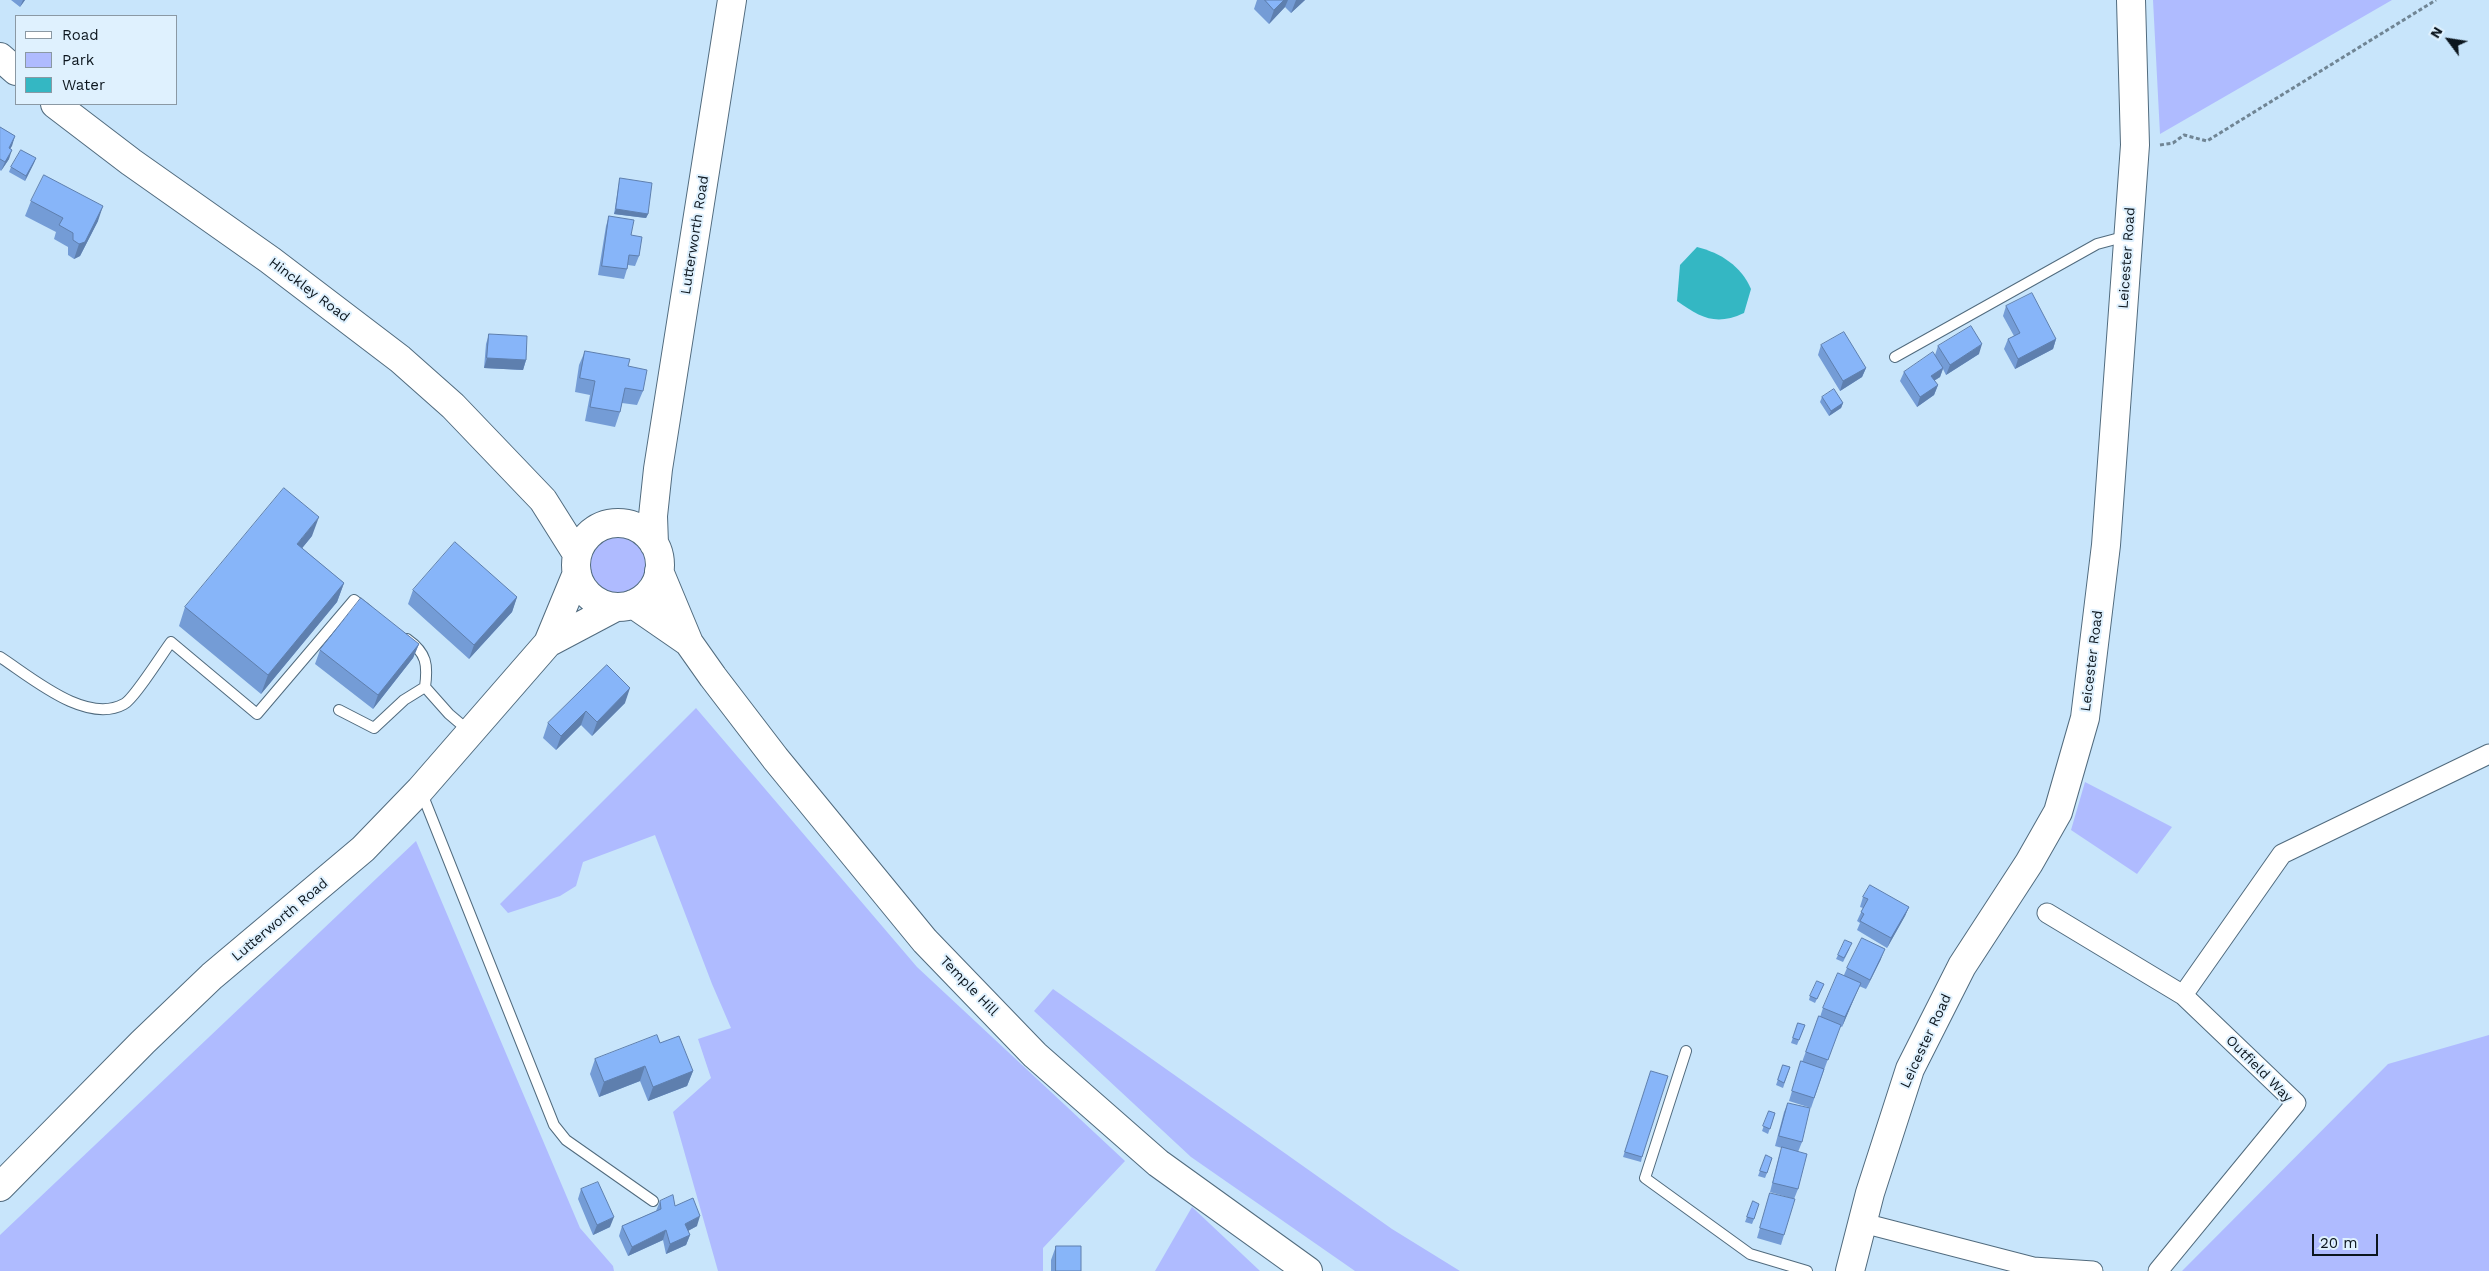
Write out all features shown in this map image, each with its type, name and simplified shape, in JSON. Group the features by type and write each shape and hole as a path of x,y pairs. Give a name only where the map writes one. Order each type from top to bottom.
{"main road":[{"name":"Lutterworth Road","path":"654,544 653,516 658,469 732,0"},
{"name":"Leicester Road","path":"1850,1271 1862,1223 1910,1069 1962,966 2029,863 2058,812 2085,718 2106,545 2135,145 2131,0"},
{"path":"0,57 15,70"},
{"name":"Hinckley Road","path":"56,105 131,162 270,260 400,360 453,406 543,500 577,564"},
{"name":"Lutterworth Road","path":"606,526 637,500 658,469"},
{"name":"Hinckley Road","path":"543,500 606,526"},
{"path":"606,526 636,528 646,534 654,544 659,557 657,581 651,591 625,606 606,606 591,597 580,584 577,564 589,534 606,526"},
{"name":"Lutterworth Road","path":"0,1187 143,1042 212,976 364,849 420,790 548,643 577,564"},
{"name":"Temple Hill","path":"659,571 689,642 775,758 925,941 1035,1055 1158,1163 1308,1271"},
{"name":"Lutterworth Road","path":"548,643 625,606"},
{"name":"Temple Hill","path":"625,606 689,642"}],"street":[{"path":"2183,995 2282,854 2489,754"},
{"name":"Outfield Way","path":"2047,913 2183,995 2296,1103 2158,1271"},
{"path":"1862,1223 2033,1267 2093,1271"}],"lane":[{"path":"1895,358 2097,244 2128,236"},
{"path":"0,657 82,707 105,710 126,704 171,642 257,714 354,600 378,617"},
{"path":"402,634 418,646 428,666 425,687 449,714 470,731"},
{"path":"339,710 374,728 404,700 425,687"},
{"path":"420,790 554,1125 566,1140 653,1200"},
{"path":"1686,1051 1646,1178 1750,1254 1807,1271"}],"path":[{"path":"2154,146 2173,143 2184,135 2207,141 2436,0"}],"green space":[{"path":"2153,0 2392,0 2160,134"},
{"path":"618,533 630,535 641,542 648,553 650,565 648,577 641,588 630,595 618,597 606,595 595,588 588,577 586,565 588,553 595,542 606,535"},
{"path":"696,708 917,967 1125,1161 1043,1248 1043,1271 718,1271 673,1112 711,1078 698,1039 731,1028 712,984 655,835 583,862 576,886 560,896 508,913 500,904"},
{"path":"2085,782 2172,827 2137,874 2071,830"},
{"path":"416,841 580,1228 613,1266 614,1271 0,1271 0,1235"},
{"path":"1053,989 1392,1229 1460,1271 1355,1271 1191,1157 1034,1011"},
{"path":"2489,1035 2489,1271 2182,1271 2388,1064"},
{"path":"1192,1207 1260,1271 1155,1271"}],"water":[{"path":"1697,247 1722,257 1736,267 1747,281 1751,289 1744,313 1725,319 1709,318 1701,316 1677,301 1680,265"}],"building":[{"path":"1265,0 1284,0 1274,10"},
{"path":"0,127 15,136 9,148 12,150 5,162 0,159"},
{"path":"21,150 36,158 26,176 11,167"},
{"path":"44,175 103,206 85,242 79,244 73,240 73,233 59,225 63,218 31,201"},
{"path":"620,178 652,183 648,214 616,209"},
{"path":"609,216 634,220 631,235 642,237 639,256 629,255 627,269 602,266"},
{"path":"2032,293 2056,339 2018,359 2008,339 2020,333 2006,306"},
{"path":"1971,326 1982,344 1950,365 1938,346"},
{"path":"1844,332 1866,368 1843,381 1821,345"},
{"path":"489,334 527,336 526,360 487,358"},
{"path":"585,351 630,359 628,366 647,370 643,391 625,388 620,412 590,407 595,381 580,378"},
{"path":"1933,352 1943,368 1931,376 1938,385 1920,397 1904,372"},
{"path":"1834,389 1843,403 1831,411 1822,397"},
{"path":"284,488 319,517 297,544 344,583 268,675 185,607"},
{"path":"455,542 517,597 474,645 413,590"},
{"path":"361,598 419,644 378,695 320,650"},
{"path":"607,665 630,688 597,722 586,711 561,736 548,723"},
{"path":"1870,885 1909,907 1891,938 1860,921 1864,914 1861,912 1868,899 1863,897"},
{"path":"1862,938 1885,949 1870,980 1847,968"},
{"path":"1845,940 1852,943 1844,958 1838,955"},
{"path":"1838,973 1861,983 1845,1017 1823,1008"},
{"path":"1817,981 1824,984 1817,999 1810,996"},
{"path":"1819,1016 1841,1025 1828,1060 1806,1052"},
{"path":"1798,1023 1805,1025 1799,1040 1793,1038"},
{"path":"657,1035 660,1043 679,1036 693,1071 653,1087 645,1066 604,1082 595,1059"},
{"path":"1801,1061 1824,1069 1814,1098 1792,1091"},
{"path":"1783,1065 1790,1067 1784,1083 1778,1080"},
{"path":"1651,1071 1668,1076 1642,1157 1625,1152"},
{"path":"1788,1103 1810,1108 1802,1142 1779,1136"},
{"path":"1769,1111 1775,1113 1770,1129 1763,1126"},
{"path":"1782,1147 1807,1154 1798,1189 1773,1183"},
{"path":"1766,1155 1772,1158 1767,1173 1760,1171"},
{"path":"598,1182 614,1217 597,1225 581,1189"},
{"path":"1770,1193 1795,1199 1784,1235 1760,1228"},
{"path":"673,1195 675,1206 693,1198 700,1216 685,1224 690,1235 670,1244 666,1230 632,1247 622,1226 661,1209 660,1201"},
{"path":"1753,1201 1759,1204 1754,1219 1747,1217"},
{"path":"1056,1246 1081,1246 1081,1271 1056,1271"}]}
